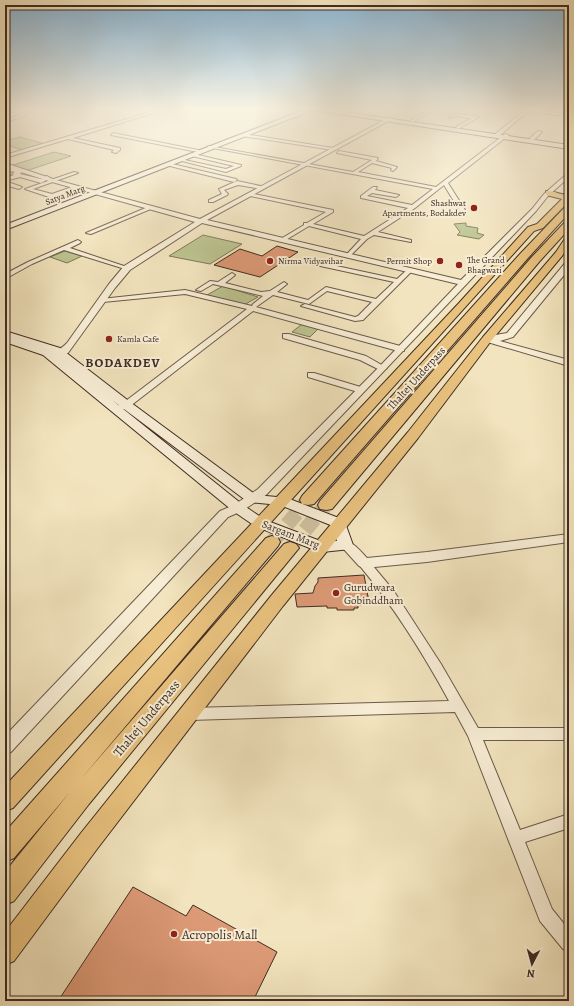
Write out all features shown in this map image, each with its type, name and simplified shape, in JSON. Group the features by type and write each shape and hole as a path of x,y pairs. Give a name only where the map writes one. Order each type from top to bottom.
{"highway":[{"path":"529,258 568,201"},
{"path":"529,258 569,234"},
{"name":"Thaltej Underpass","path":"308,500 529,258"},
{"name":"Thaltej Underpass","path":"326,505 529,258"},
{"name":"Thaltej Underpass","path":"5,850 281,545 5,892"}],"main road":[{"name":"Satya Marg","path":"5,227 191,155"},
{"name":"Satya Marg","path":"94,192 192,155"},
{"path":"5,801 531,229 540,226 568,201 549,193"},
{"path":"540,226 538,231 520,251 529,258 543,263 569,234"},
{"path":"5,952 89,841 190,714 272,607 322,547 339,523 413,435 487,339 559,254 569,234"},
{"name":"Sargam Marg","path":"5,334 40,343 56,350 56,355"},
{"name":"Sargam Marg","path":"5,340 56,355 121,407 238,508 260,523 322,547 346,544"},
{"name":"Sargam Marg","path":"121,407 253,499"},
{"path":"253,499 282,501 339,523"},
{"path":"339,523 346,544"}],"street":[{"path":"180,160 226,171 240,166 201,155"},
{"path":"255,155 436,188"},
{"path":"56,355 70,345 127,268 201,221 262,187 327,155"},
{"path":"354,173 376,159 356,155"},
{"path":"349,255 365,238 375,233 413,207 480,155"},
{"path":"196,164 209,158"},
{"path":"372,162 394,166 396,168 394,170"},
{"path":"168,164 234,180"},
{"path":"5,166 19,172 50,181 150,208 463,283"},
{"path":"7,178 19,172 30,173 50,181"},
{"path":"72,189 52,196 28,190 76,172"},
{"path":"5,747 224,514 238,508 262,492 569,174"},
{"path":"28,185 50,181"},
{"path":"444,182 462,210"},
{"path":"5,183 19,187"},
{"path":"211,201 225,194 221,190 237,183 262,187"},
{"path":"396,195 373,190 363,197 413,207"},
{"path":"249,195 331,211 306,224 282,240"},
{"path":"89,233 150,208"},
{"path":"306,224 365,238"},
{"path":"375,233 409,240"},
{"path":"5,276 30,263 78,242"},
{"path":"64,248 127,268"},
{"path":"304,261 399,281"},
{"path":"487,339 500,338 510,335 569,264"},
{"path":"199,290 212,282 262,294 272,293 305,306 360,318 410,270"},
{"path":"219,284 232,275"},
{"path":"121,407 284,284"},
{"path":"305,306 326,286 377,301"},
{"path":"103,300 186,292 254,307 401,349"},
{"path":"286,336 363,358 383,368"},
{"path":"487,339 569,363"},
{"path":"311,375 361,390"},
{"path":"364,563 427,557 569,538"},
{"path":"346,544 389,593 437,668 459,706 474,734 546,915 569,943"},
{"path":"190,714 459,706"},
{"path":"474,734 569,734"},
{"path":"516,838 569,821"}],"green space":[{"path":"45,155 71,156 26,171 10,166"},
{"path":"466,223 466,226 478,228 477,233 484,235 479,239 457,235 460,232 454,224"},
{"path":"203,235 242,244 210,264 169,256"},
{"path":"65,251 82,256 67,263 50,257"},
{"path":"223,286 258,297 242,306 207,295"},
{"path":"302,324 319,328 310,337 292,332"}],"building":[{"name":"Nirma Vidyavihar","path":"277,246 298,252 260,277 214,265 240,249 262,256"},
{"name":"Gurudwara Gobinddham","path":"364,575 369,602 367,602 367,605 358,605 358,608 354,608 354,610 337,610 337,608 327,608 327,606 297,607 295,594 313,593 318,582 318,578"},
{"name":"Acropolis Mall","path":"133,887 186,916 193,905 277,952 253,1001 58,1001"}],"tunnel":[{"path":"272,542 308,500"},
{"path":"290,548 326,505"}],"place":[{"name":"Shashwat Apartments, Bodakdev","path":"474,208"},
{"name":"Nirma Vidyavihar","path":"270,261"},
{"name":"Permit Shop","path":"440,261"},
{"name":"The Grand Bhagwati","path":"459,265"},
{"name":"Kamla Cafe","path":"109,339"},
{"name":"Gurudwara Gobinddham","path":"336,593"},
{"name":"Acropolis Mall","path":"174,934"}],"district":[{"name":"BODAKDEV","path":"123,362"}]}
